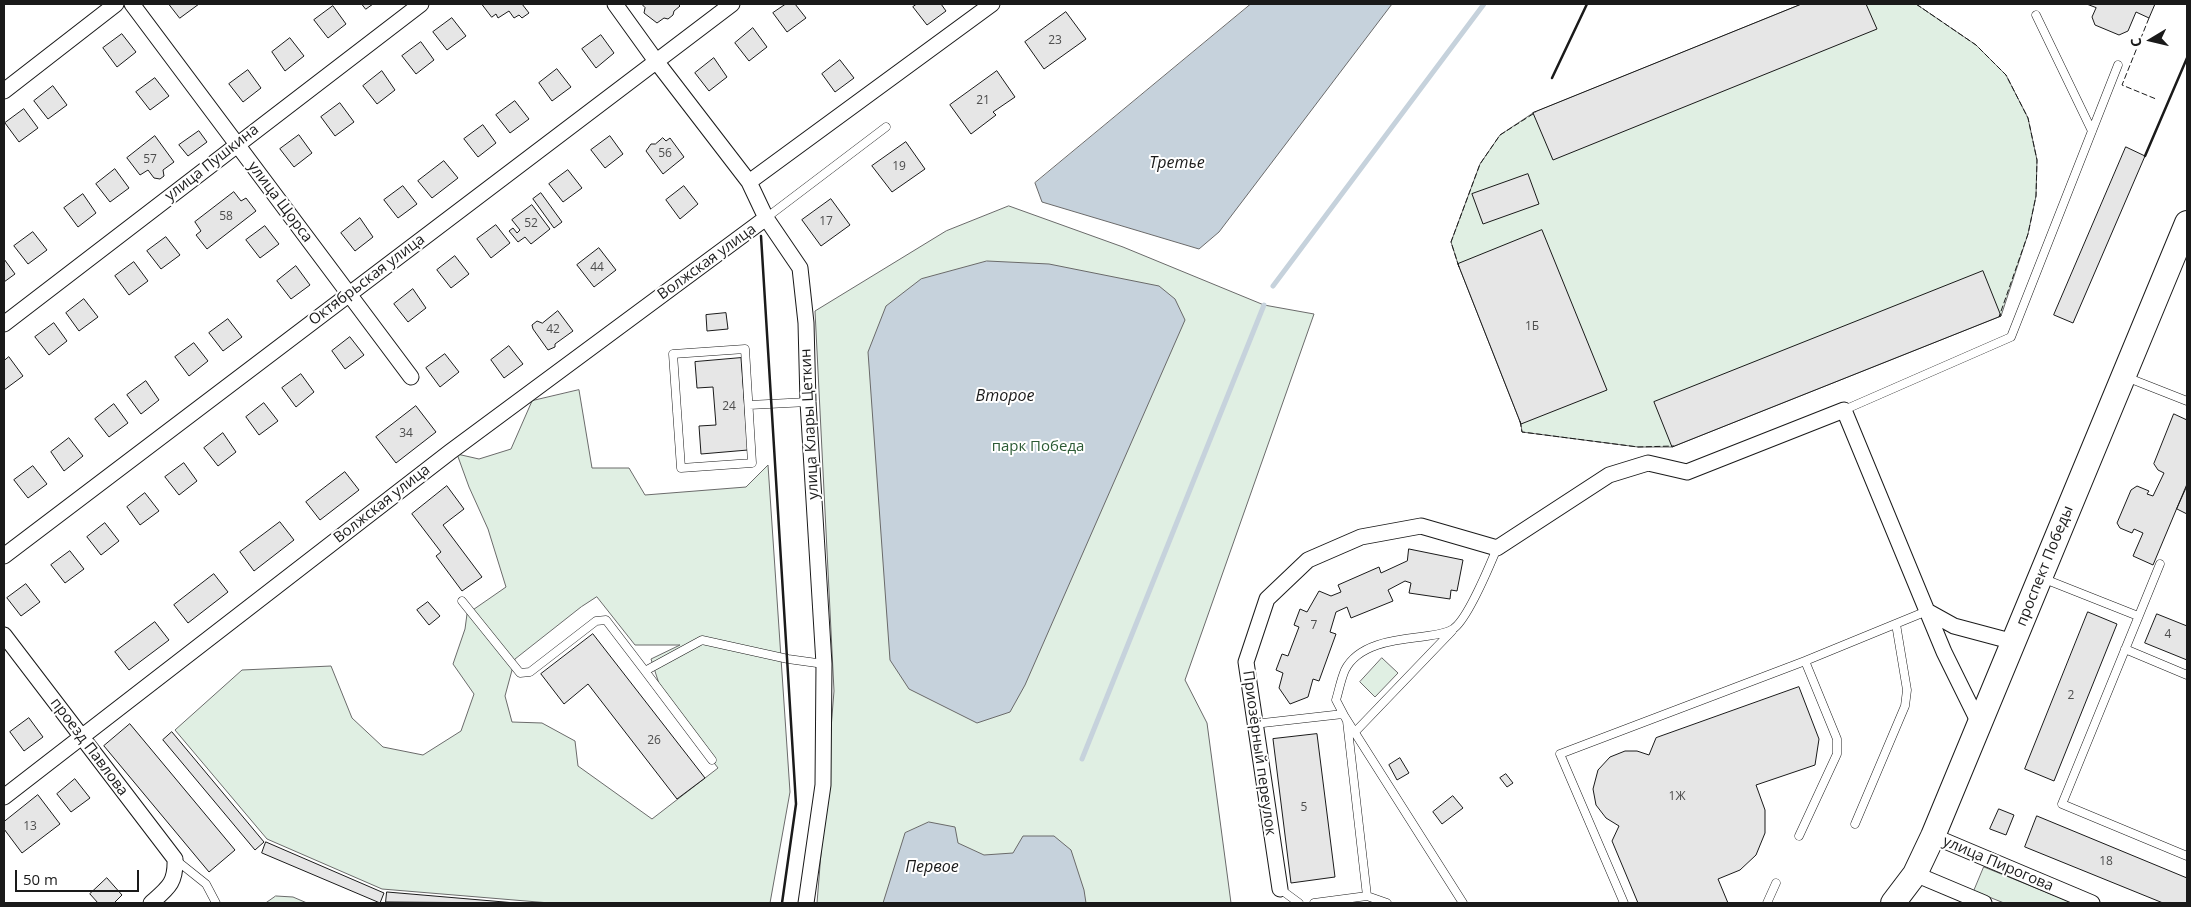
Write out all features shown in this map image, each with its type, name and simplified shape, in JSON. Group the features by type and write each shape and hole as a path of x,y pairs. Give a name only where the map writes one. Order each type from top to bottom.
{"main road":[{"name":"проспект Победы","path":"1893,903 1915,874 1933,836 2187,223"}],"street":[{"path":"4,91 116,4"},
{"name":"улица Щорса","path":"132,4 411,377"},
{"name":"улица Пушкина","path":"4,324 422,4"},
{"name":"улица Клары Цеткин","path":"615,4 749,182 766,218 800,268 806,323 808,402 824,664 823,785 806,903"},
{"name":"Октябрьская улица","path":"4,556 732,4"},
{"path":"749,182 992,4"},
{"name":"Волжская улица","path":"4,797 450,452 766,218"},
{"path":"1497,548 1609,475 1648,463 1687,472 1844,410 1944,652 1979,723"},
{"name":"Приозёрный переулок","path":"1280,889 1246,662 1267,599 1308,560 1361,537 1420,526 1497,548"},
{"path":"1927,611 1954,626 2014,642"},
{"name":"проезд Павлова","path":"4,635 174,859"},
{"name":"улица Пирогова","path":"1933,836 2092,903"},
{"path":"151,903 171,885 175,872 174,859"},
{"path":"1915,874 1984,903"}],"lane":[{"path":"2036,15 2092,131"},
{"path":"1844,410 2011,337 2118,65"},
{"path":"766,218 886,127"},
{"path":"745,348 749,405 752,463 681,468 673,354 745,348"},
{"path":"2123,376 2187,402"},
{"path":"749,405 808,402"},
{"path":"1355,732 1454,628 1480,590 1497,548"},
{"path":"2160,564 2062,804 2187,856"},
{"path":"2040,578 2138,616"},
{"path":"462,600 520,673 530,672 596,621 606,620 712,760"},
{"path":"1624,903 1560,754 1805,661 1927,611"},
{"path":"1855,824 1905,706 1907,690 1896,624"},
{"path":"1367,896 1347,721 1336,700 1346,670 1356,656 1369,648 1399,640 1439,634 1454,628"},
{"path":"645,671 702,640 788,659 824,664"},
{"path":"2125,649 2187,675"},
{"path":"1799,836 1837,754 1837,739 1805,661"},
{"path":"1254,724 1343,714"},
{"path":"1343,714 1463,903"},
{"path":"174,859 206,884 216,903"},
{"path":"1767,903 1776,883"},
{"path":"1280,889 1299,903"},
{"path":"1314,903 1367,896 1387,903"}],"green space":[{"path":"1802,4 1916,4 1976,45 2006,75 2028,118 2037,160 2036,196 2028,234 2001,316 1672,447 1638,447 1522,432 1521,424 1451,242 1480,164 1500,135 1533,113"},
{"name":"парк Победa","path":"1009,206 1123,247 1264,305 1314,314 1185,680 1207,723 1231,903 817,903 834,691 815,311 946,231"},
{"path":"579,390 592,468 629,468 645,495 746,487 768,465 790,792 770,903 550,903 382,889 267,839 175,730 242,670 331,666 352,718 383,747 423,755 461,731 474,694 453,664 465,629 467,614 506,587 488,529 469,487 457,454 479,459 511,449 532,401","holes":["597,597 635,645 680,645 651,659 663,696 718,768 652,819 578,766 575,741 542,723 512,722 505,696 515,659 581,607"]},
{"path":"1382,658 1398,673 1375,697 1360,682"},
{"path":"1984,867 2073,903 2004,903 1974,891"},
{"path":"276,896 293,897 307,903 266,903"}],"water":[{"name":"Третье","path":"1251,4 1392,4 1219,232 1199,249 1042,202 1035,183"},
{"name":"Второе","path":"987,261 1049,264 1159,286 1175,299 1185,320 1025,685 1010,712 977,723 909,689 890,660 868,352 886,306 921,279"},
{"name":"Первое","path":"929,822 955,827 958,843 984,855 1013,853 1023,836 1054,836 1071,850 1084,890 1086,903 883,903 905,833"}],"building":[{"path":"169,4 199,4 180,18"},
{"path":"362,4 373,4 366,9"},
{"path":"482,4 522,4 529,13 522,18 519,15 514,18 509,11 498,18 496,14 492,17"},
{"path":"642,4 678,4 680,6 668,19 664,18 657,23 644,13 645,8"},
{"path":"786,4 795,4 806,18 787,32 773,13"},
{"path":"917,4 941,4 946,11 927,25 913,7"},
{"path":"1802,4 1866,4 1877,29 1553,160 1533,113"},
{"path":"2087,4 2155,4 2149,18 2136,12 2128,31 2119,35 2095,25 2092,17 2096,8"},
{"path":"333,6 346,24 328,38 314,20"},
{"path":"1066,12 1086,39 1044,69 1025,42"},
{"path":"452,18 466,36 447,50 433,32"},
{"path":"753,28 767,47 749,61 735,43"},
{"path":"122,34 136,52 117,67 103,48"},
{"path":"601,35 614,53 596,68 582,49"},
{"path":"290,38 304,56 285,71 272,52"},
{"path":"421,42 434,60 416,74 402,56"},
{"path":"714,58 727,77 709,91 695,73"},
{"path":"840,60 854,78 835,92 822,74"},
{"path":"557,69 571,87 552,101 539,83"},
{"path":"248,70 261,88 243,102 229,84"},
{"path":"382,71 395,90 377,104 363,86"},
{"path":"997,71 1015,97 993,112 996,115 971,134 950,105"},
{"path":"155,78 169,96 150,110 136,92"},
{"path":"53,86 67,105 48,119 34,101"},
{"path":"515,101 529,119 510,133 496,115"},
{"path":"340,103 354,122 335,136 321,117"},
{"path":"24,109 38,128 19,142 5,123"},
{"path":"483,125 496,143 478,157 464,139"},
{"path":"199,131 207,142 188,156 179,145"},
{"path":"299,135 312,153 294,167 280,149"},
{"path":"155,136 174,162 163,170 164,176 160,179 154,178 148,170 140,175 127,158"},
{"path":"610,136 623,154 605,168 591,150"},
{"path":"663,138 666,141 670,138 684,157 663,174 646,151 651,144 655,144"},
{"path":"906,142 925,169 892,192 872,166"},
{"path":"2126,147 2145,156 2073,323 2054,315"},
{"path":"444,161 458,178 432,198 418,181"},
{"path":"115,169 129,188 110,202 96,184"},
{"path":"568,170 582,188 563,202 549,184"},
{"path":"1528,174 1539,204 1483,224 1472,194"},
{"path":"403,186 417,204 398,218 384,200"},
{"path":"684,186 698,204 680,219 666,200"},
{"path":"234,192 241,201 246,198 256,211 207,249 196,235 201,231 195,222"},
{"path":"541,193 562,222 554,228 533,199"},
{"path":"83,194 96,213 78,227 64,208"},
{"path":"831,199 850,225 821,246 802,220"},
{"path":"532,205 550,229 531,244 525,237 518,242 509,231 513,228 517,233 520,230 512,220"},
{"path":"360,218 373,237 355,251 341,233"},
{"path":"496,225 510,243 491,258 477,239"},
{"path":"265,226 279,244 260,258 246,240"},
{"path":"1542,230 1607,390 1521,424 1458,264"},
{"path":"33,232 47,250 28,264 14,246"},
{"path":"166,237 180,255 161,269 147,251"},
{"path":"599,248 616,270 594,287 577,265"},
{"path":"455,256 469,274 451,288 437,270"},
{"path":"4,259 15,274 4,282"},
{"path":"134,262 148,281 129,295 115,276"},
{"path":"296,266 310,285 291,299 277,281"},
{"path":"1983,271 2001,316 1672,447 1654,402"},
{"path":"413,289 426,308 408,322 394,304"},
{"path":"84,299 98,317 79,331 66,313"},
{"path":"558,311 573,331 555,344 555,347 548,350 532,325 537,321 542,323"},
{"path":"726,313 728,329 707,331 706,315"},
{"path":"228,319 242,337 223,351 209,333"},
{"path":"54,323 67,341 49,355 35,337"},
{"path":"350,337 364,355 345,369 332,351"},
{"path":"194,343 208,361 189,376 175,357"},
{"path":"509,346 523,364 504,378 491,360"},
{"path":"445,354 459,372 440,387 426,368"},
{"path":"9,357 23,376 4,390 4,361"},
{"path":"741,358 748,450 701,454 699,426 716,425 713,387 697,388 695,362"},
{"path":"301,374 314,392 296,407 282,388"},
{"path":"146,381 159,400 141,414 127,395"},
{"path":"264,403 278,421 259,435 246,417"},
{"path":"114,404 128,423 109,437 95,419"},
{"path":"416,406 436,432 396,463 376,437"},
{"path":"2174,414 2187,420 2187,484 2153,565 2133,556 2143,533 2134,529 2132,533 2120,528 2117,523 2131,490 2137,486 2149,491 2147,494 2153,496 2164,473 2158,470 2154,464"},
{"path":"223,433 236,452 218,466 204,448"},
{"path":"69,438 83,456 64,471 51,452"},
{"path":"184,463 197,481 179,495 165,477"},
{"path":"33,466 47,484 28,498 14,480"},
{"path":"345,472 359,490 320,520 306,502"},
{"path":"447,486 464,509 443,525 482,577 462,591 436,556 441,552 412,514"},
{"path":"2187,486 2187,514 2177,509"},
{"path":"145,493 159,511 140,525 127,507"},
{"path":"280,522 294,540 254,571 240,552"},
{"path":"105,523 119,541 101,555 87,537"},
{"path":"1409,549 1463,560 1457,591 1451,590 1450,599 1409,593 1411,583 1405,581 1388,590 1393,601 1351,618 1347,607 1336,612 1330,632 1336,634 1319,681 1313,679 1308,697 1290,704 1279,688 1283,673 1276,670 1282,654 1288,656 1299,627 1294,625 1300,609 1307,612 1319,591 1331,596 1341,592 1338,585 1379,567 1381,573 1407,561"},
{"path":"70,551 84,569 65,583 51,565"},
{"path":"214,574 228,592 188,623 174,605"},
{"path":"26,584 40,602 21,616 7,598"},
{"path":"428,602 440,616 429,625 417,610"},
{"path":"2088,612 2117,624 2054,781 2025,769"},
{"path":"2157,614 2187,626 2187,660 2145,643"},
{"path":"155,622 169,640 129,670 115,652"},
{"path":"593,634 705,778 677,799 588,684 564,704 541,674"},
{"path":"1799,687 1819,739 1815,765 1756,785 1765,810 1765,833 1756,855 1740,870 1718,879 1728,903 1638,903 1612,841 1619,826 1606,818 1596,805 1593,789 1598,770 1610,757 1625,751 1637,751 1649,755 1656,738"},
{"path":"29,718 43,737 24,751 10,732"},
{"path":"130,724 235,850 209,872 104,746"},
{"path":"172,732 264,842 255,850 163,740"},
{"path":"1317,734 1335,877 1291,883 1273,739"},
{"path":"1400,758 1409,773 1397,780 1389,765"},
{"path":"1506,774 1513,783 1507,787 1500,778"},
{"path":"75,779 90,798 71,812 57,794"},
{"path":"38,795 60,824 22,853 4,829 4,822"},
{"path":"1453,796 1463,808 1442,824 1433,812"},
{"path":"1999,809 2014,815 2006,835 1990,829"},
{"path":"2037,816 2187,878 2187,903 2163,903 2025,847"},
{"path":"266,842 384,893 380,903 262,853"},
{"path":"107,878 122,895 114,903 98,903 90,894"},
{"path":"387,892 516,903 386,902"}],"waterway":[{"path":"1273,286 1484,4"},
{"path":"1082,759 1264,305"}],"fence":[{"path":"1916,4 1976,45 2006,75 2028,118 2037,160 2036,196 2028,234 1999,317"},
{"path":"2149,18 2122,85 2156,99"},
{"path":"1459,267 1451,242 1480,164 1500,135 1536,112"},
{"path":"1520,421 1522,432 1638,447 1674,446"}],"wall":[{"path":"1552,78 1587,4"},
{"path":"2145,156 2187,58"},
{"path":"761,236 796,804 782,903"}]}
